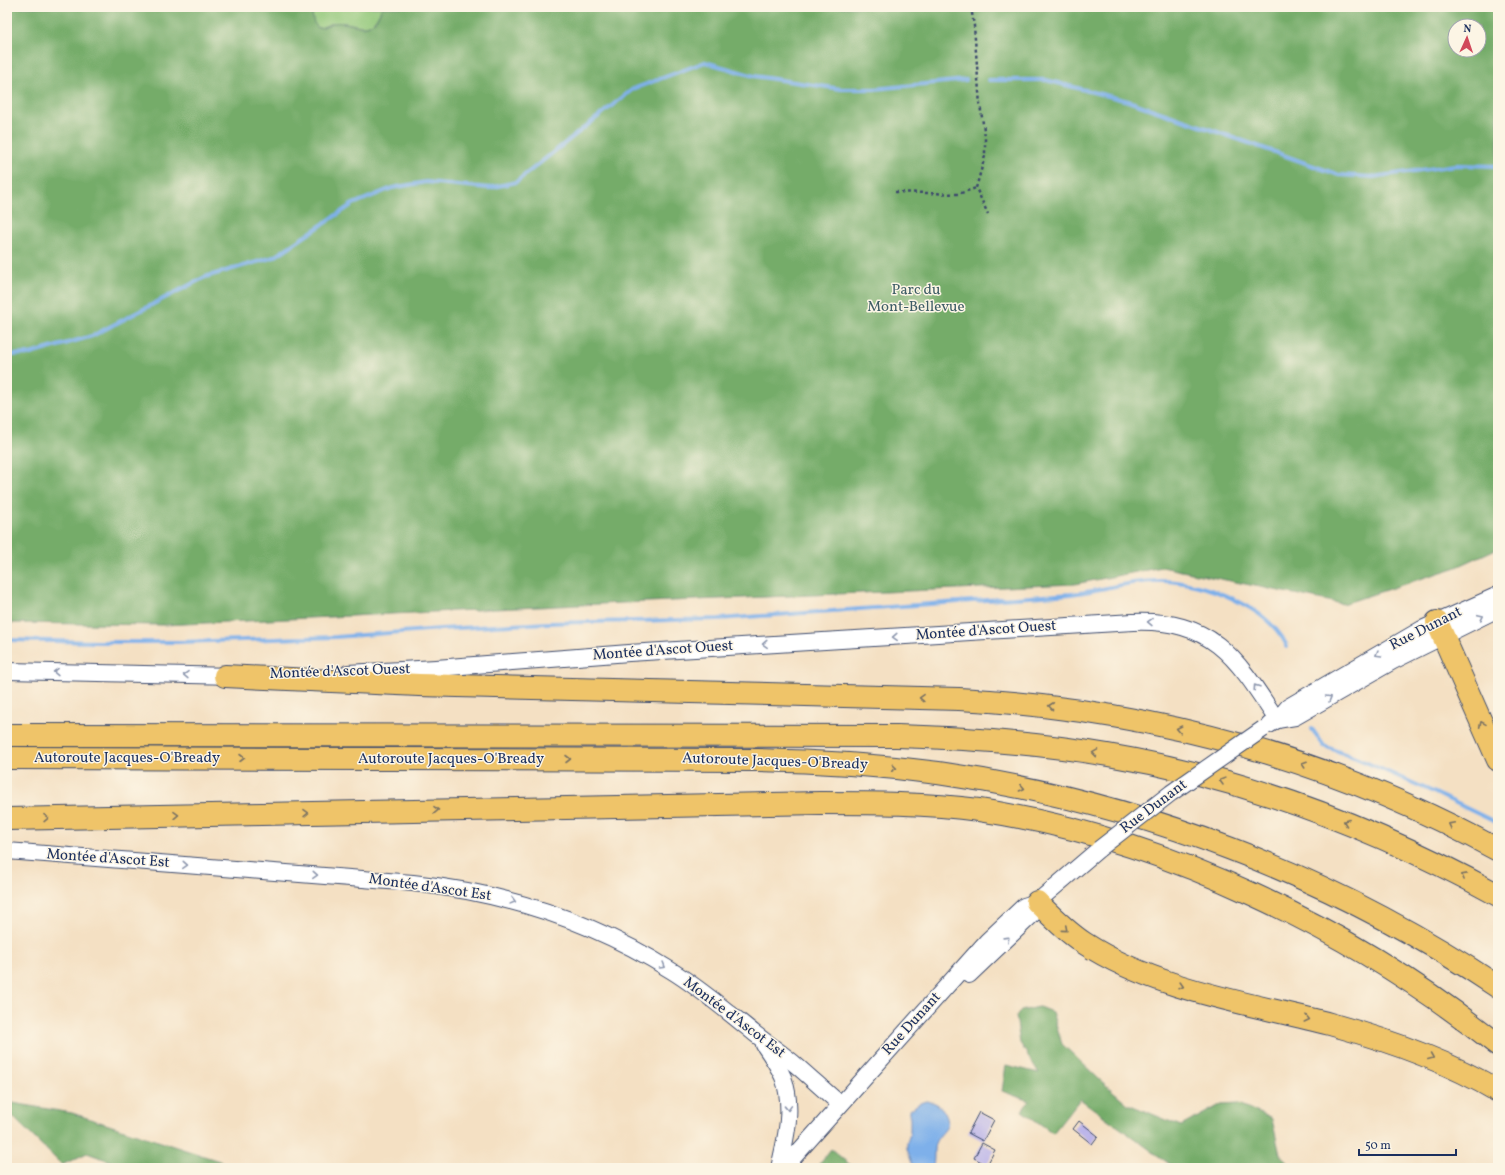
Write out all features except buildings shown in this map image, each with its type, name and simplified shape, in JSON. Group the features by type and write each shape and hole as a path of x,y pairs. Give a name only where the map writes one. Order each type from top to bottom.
{"highway":[{"path":"1440,629 1498,760"},
{"path":"225,676 419,685 952,699 1006,702 1073,709 1188,730 1279,756 1353,782 1395,799 1498,850"},
{"name":"Autoroute Jacques-O'Bready","path":"7,735 897,736 979,739 1024,743 1147,762 1225,781 1276,797 1339,819 1384,837 1498,895"},
{"name":"Autoroute Jacques-O'Bready","path":"7,758 757,760 860,765 938,773 1014,786 1089,804 1164,825 1219,844 1285,871 1361,907 1435,948 1498,987"},
{"path":"7,819 840,803 916,804 985,811 1031,820 1095,836 1179,864 1249,893 1318,927 1372,958 1428,993 1498,1045"},
{"path":"1036,902 1062,927 1084,943 1144,973 1203,992 1331,1024 1391,1042 1459,1069 1498,1091"}],"street":[{"name":"Rue Dunant","path":"784,1168 987,941 1024,906 1036,902 1171,793 1263,729 1278,720 1295,717 1381,668 1440,629 1498,595"},
{"name":"Rue Dunant","path":"1440,629 1498,609"},
{"name":"Montée d'Ascot Ouest","path":"7,671 225,676 324,674 637,652 1119,623 1158,622 1172,624 1188,629 1205,636 1219,645 1245,672 1278,720"},
{"name":"Montée d'Ascot Est","path":"7,851 413,883 453,888 496,896 563,917 635,949 693,985 728,1010 840,1104"},
{"path":"754,1033 764,1044 779,1068 787,1092 788,1123 779,1168"}],"path":[{"path":"971,7 974,26 980,105 985,136 985,156 976,188 988,214"},
{"path":"895,192 958,194 976,188"}],"green space":[{"name":"Parc du Mont-Bellevue","path":"7,7 310,7 314,23 318,28 333,23 368,26 378,17 382,7 1498,7 1498,548 1457,567 1343,604 1162,567 1075,584 600,604 164,625 7,623"},
{"path":"310,7 382,7 377,17 367,26 349,23 333,23 318,28 314,23"},
{"path":"1039,1007 1052,1012 1062,1044 1128,1104 1181,1126 1220,1105 1239,1104 1272,1119 1280,1155 1295,1168 1175,1168 1080,1099 1053,1133 1022,1111 1029,1101 1002,1091 1006,1065 1039,1073 1020,1043 1016,1016 1021,1011"},
{"path":"7,1102 72,1113 241,1168 129,1168 87,1153 62,1165 7,1111"},
{"path":"831,1149 849,1164 857,1168 824,1168 819,1164"}],"water":[{"path":"927,1101 940,1106 947,1117 948,1122 947,1127 935,1143 933,1167 914,1168 907,1149 907,1142 910,1134 910,1110 918,1104"}],"waterway":[{"path":"7,355 30,354 92,336 205,277 274,257 353,204 392,188 426,182 489,188 516,182 633,89 705,62 754,76 841,89 874,89 966,80"},
{"path":"989,80 1046,80 1128,101 1339,175 1373,177 1456,165 1498,166"},
{"path":"7,640 179,642 336,637 548,623 719,619 1071,594 1139,582 1162,581 1178,582 1196,586 1215,591 1233,599 1266,619 1278,632 1287,646"},
{"path":"1312,729 1324,746 1356,758 1431,791 1495,822 1498,820"}]}
